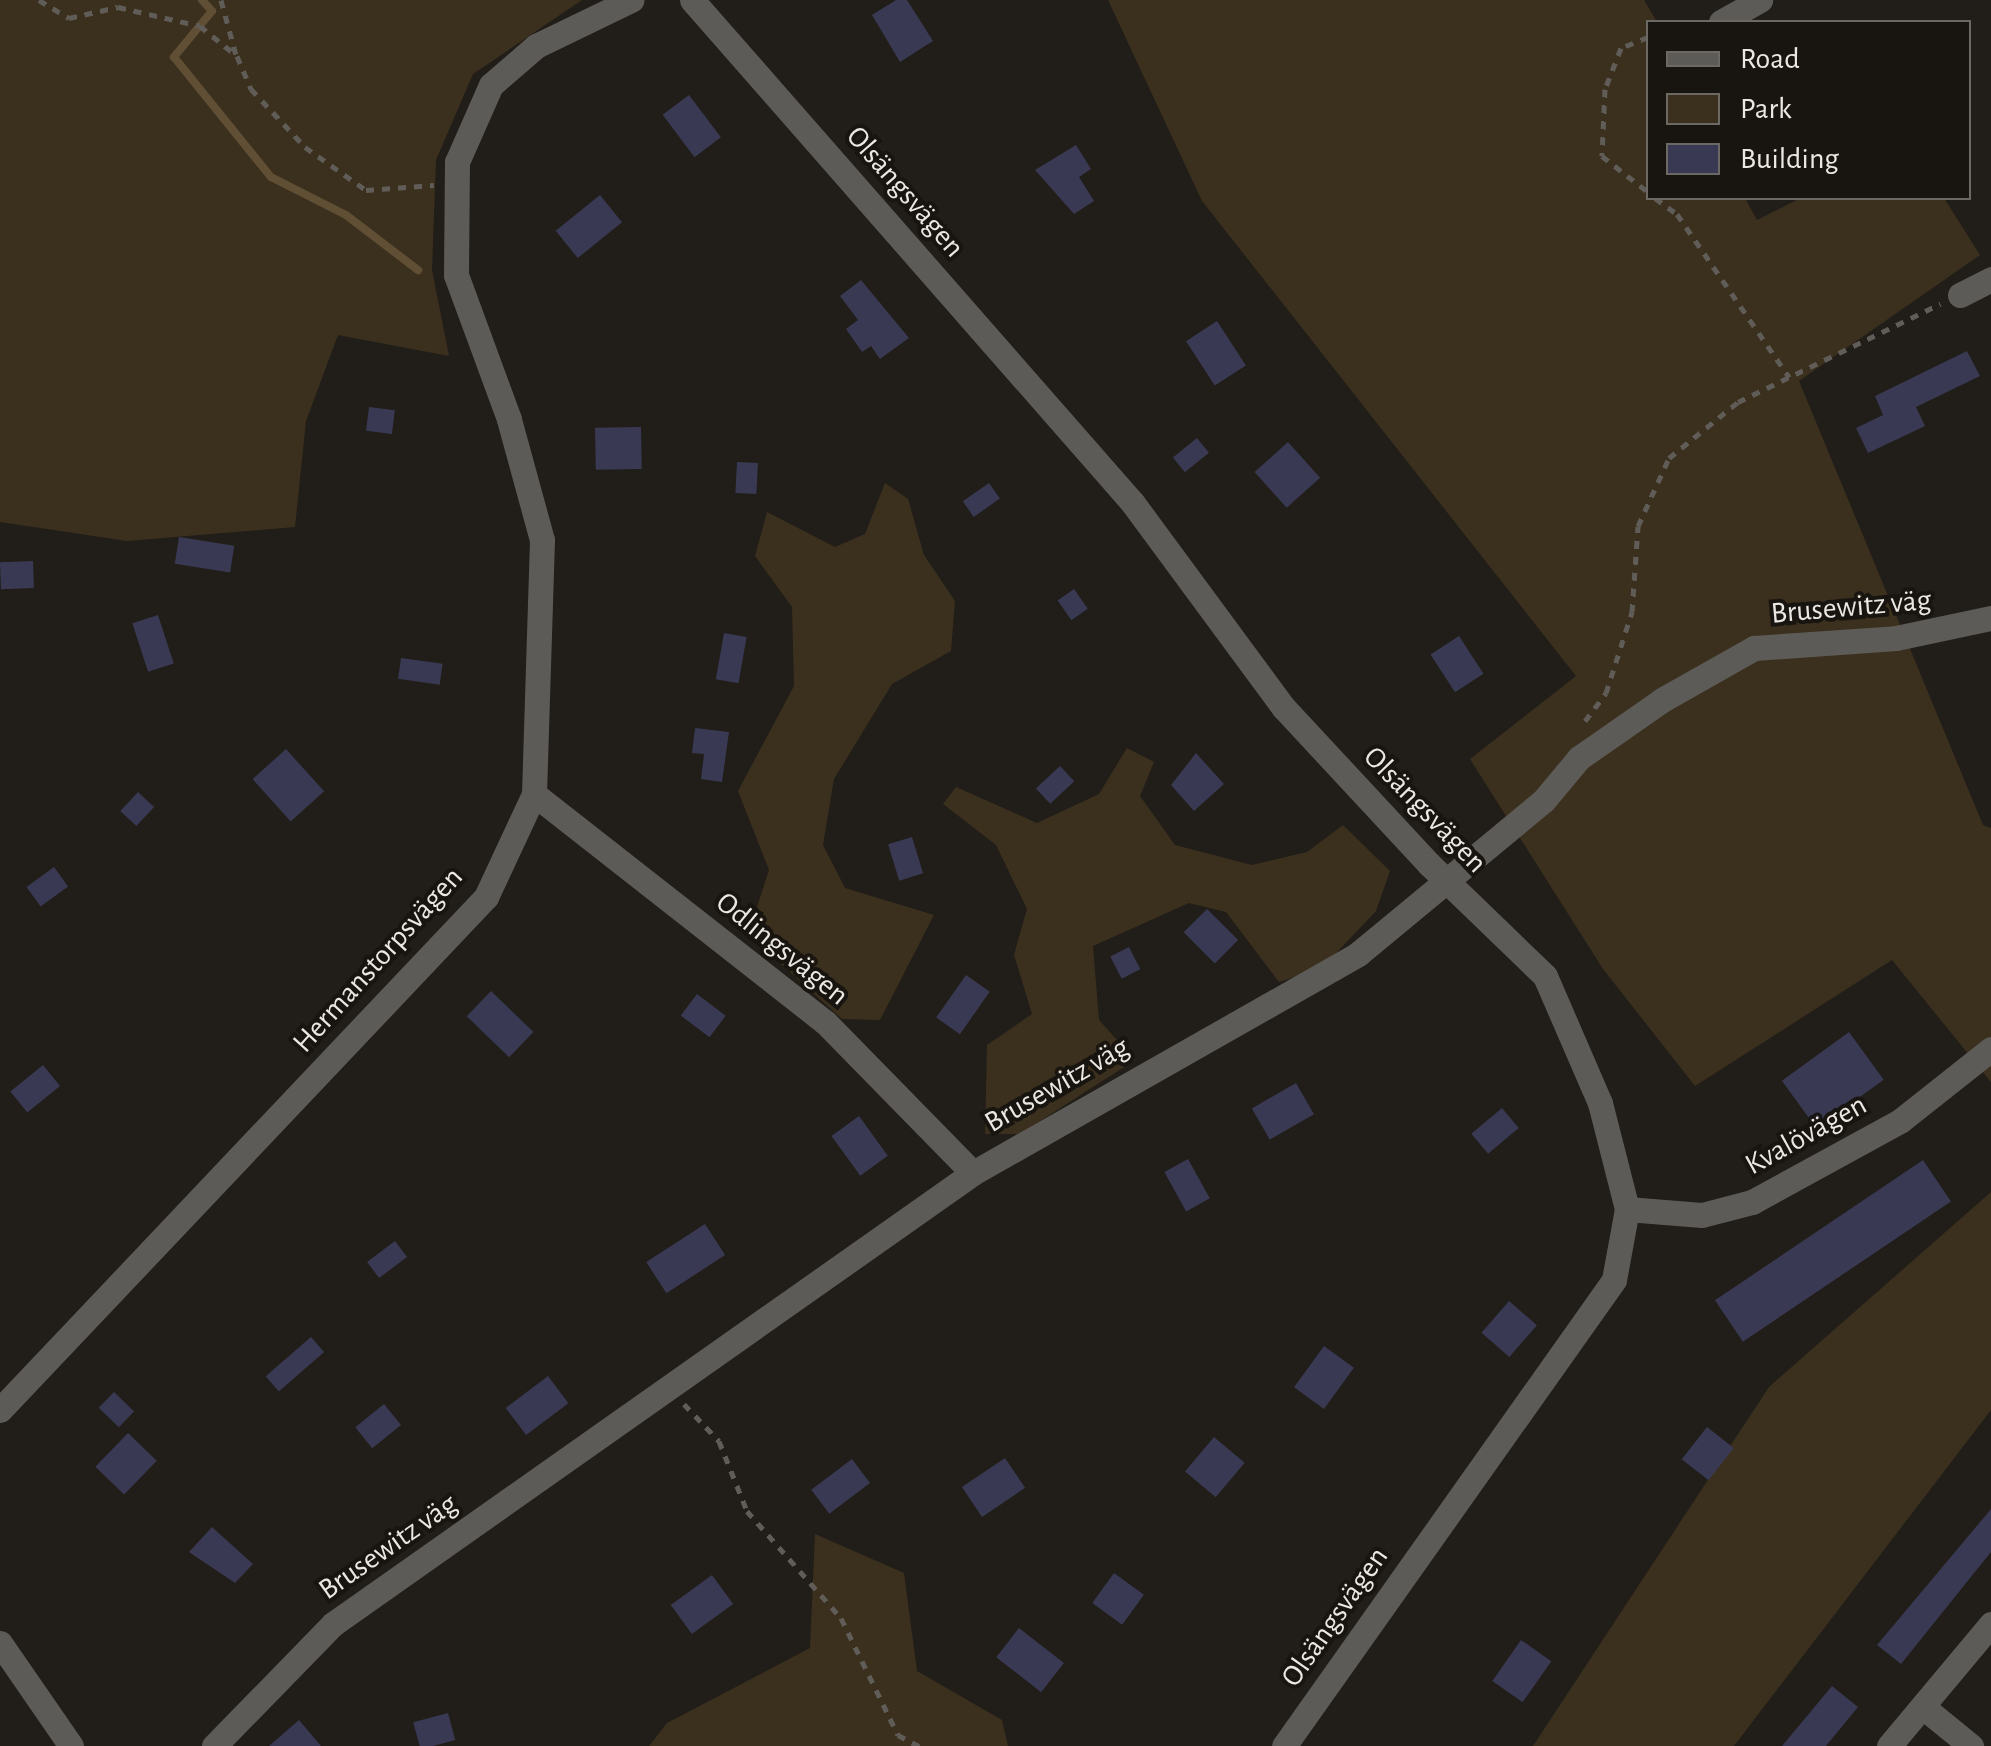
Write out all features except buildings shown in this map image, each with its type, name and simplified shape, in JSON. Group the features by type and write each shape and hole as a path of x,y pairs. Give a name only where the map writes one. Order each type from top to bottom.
{"street":[{"name":"Hermanstorpsvägen","path":"0,1410 486,896 534,794 542,540 510,419 456,274 456,162 490,84 536,46 631,0"},
{"name":"Olsängsvägen","path":"692,0 1132,502 1284,708 1447,881 1545,976 1600,1103 1627,1209 1614,1280 1284,1746"},
{"path":"1725,20 1760,0"},
{"path":"1960,294 1991,279"},
{"name":"Brusewitz väg","path":"214,1746 333,1624 973,1173 1074,1110 1358,954 1544,800 1579,758 1754,648 1896,638 1991,618"},
{"name":"Odlingsvägen","path":"534,794 825,1022 973,1173"},
{"name":"Kvalövägen","path":"1627,1209 1702,1215 1752,1202 1900,1121 1991,1049"},
{"path":"1888,1746 1991,1624"},
{"path":"0,1644 71,1746"},
{"path":"1924,1707 1971,1746"}],"path":[{"path":"39,0 69,18 118,7 200,26 236,56"},
{"path":"221,0 236,56 251,88 305,146 366,190 456,184"},
{"path":"1646,38 1621,48 1605,89 1602,156 1646,190"},
{"path":"1659,200 1677,214 1789,377"},
{"path":"1576,733 1606,693 1632,612 1638,526 1669,458 1738,402 1960,294"},
{"path":"668,1388 719,1440 747,1511 840,1618 898,1735 919,1746"}],"green space":[{"path":"0,0 582,0 473,74 436,160 432,270 449,356 338,335 306,421 295,527 127,541 0,522"},
{"path":"1108,0 1644,0 1656,20 1646,20 1646,200 1746,200 1757,220 1797,200 1945,200 1980,255 1799,381 1983,825 1991,828 1991,1082 1892,960 1695,1086 1603,969 1470,759 1576,676 1202,201"},
{"path":"885,483 908,499 924,555 955,601 951,651 892,684 834,779 823,845 845,888 934,915 880,1020 842,1019 748,934 769,870 738,791 794,686 792,607 755,556 767,512 835,547 865,534"},
{"path":"1127,748 1154,762 1140,796 1175,845 1252,865 1307,852 1343,825 1390,871 1376,911 1321,969 1279,982 1226,912 1189,903 1093,946 1099,1020 1135,1060 1020,1134 985,1134 987,1045 1032,1014 1014,955 1027,909 996,845 943,804 956,787 1037,823 1099,794"},
{"path":"1991,1192 1991,1410 1734,1746 1533,1746 1769,1387"},
{"path":"815,1534 904,1573 917,1671 1002,1720 1008,1746 649,1746 667,1723 810,1648"}],"waterway":[{"path":"202,0 212,11 174,57 271,177 346,215 418,270"}]}
